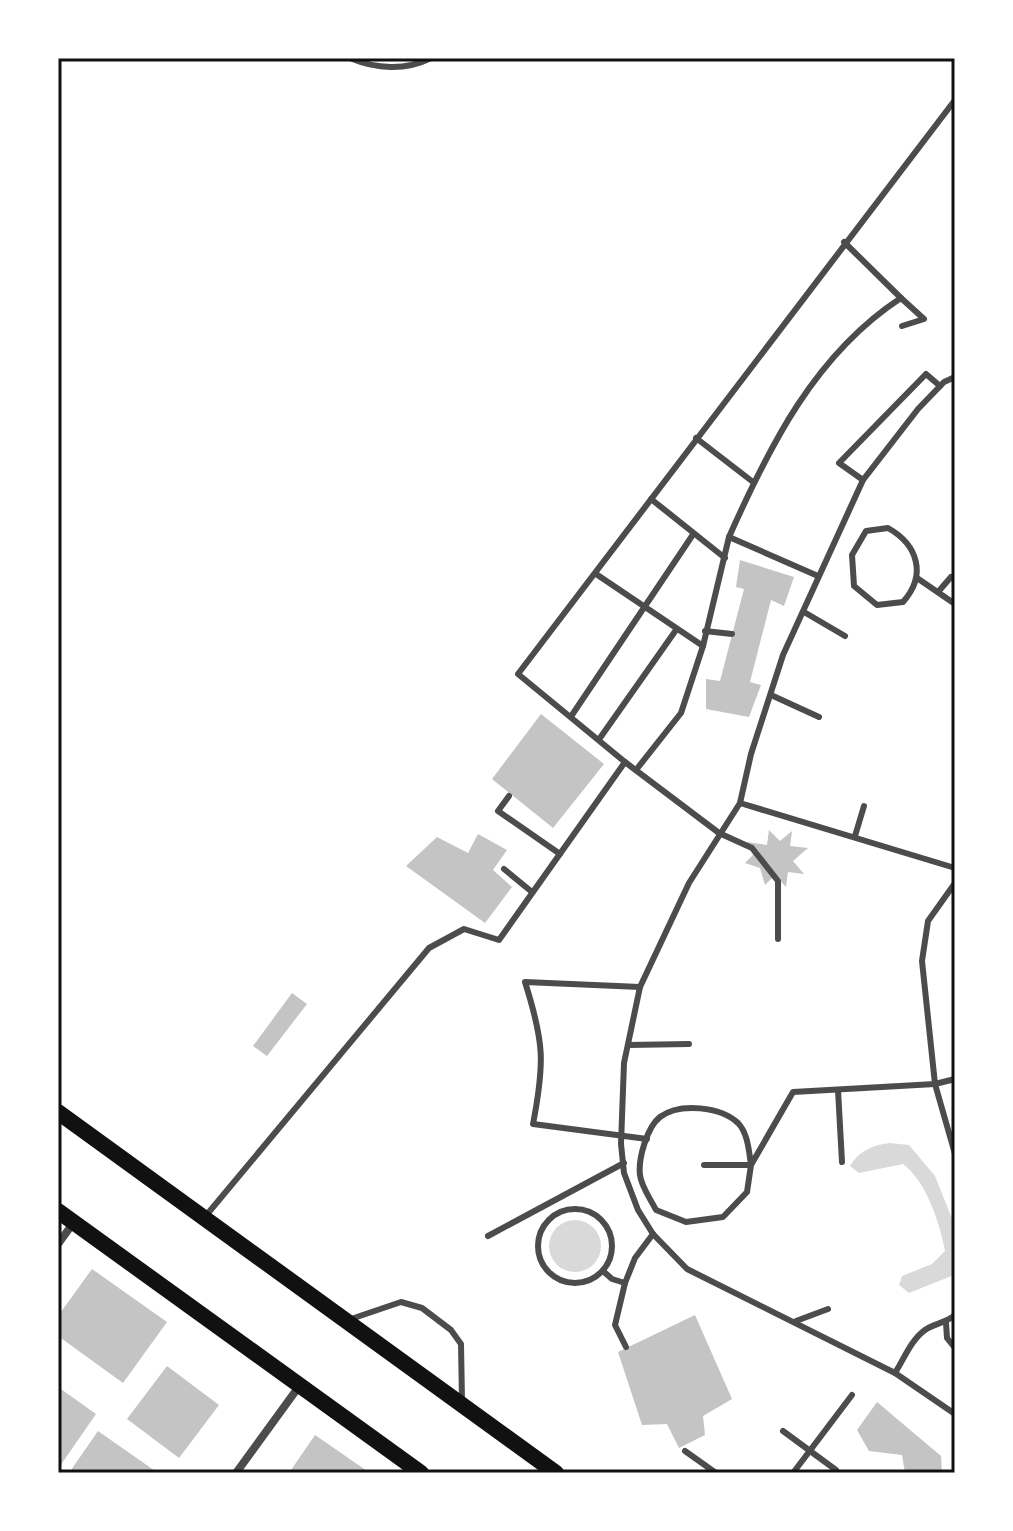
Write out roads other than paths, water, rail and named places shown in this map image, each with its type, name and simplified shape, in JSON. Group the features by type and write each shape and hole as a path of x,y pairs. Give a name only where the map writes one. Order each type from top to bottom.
{"main road":[{"path":"58,1112 556,1473"},
{"path":"58,1211 421,1473"}],"street":[{"path":"58,1244 74,1222"},
{"path":"236,1473 300,1385"}],"lane":[{"path":"350,58 388,67 406,66 431,58"},
{"path":"778,939 778,881 752,848 719,833 625,762 600,738 518,674 955,100"},
{"path":"844,242 924,319 902,326"},
{"path":"636,770 681,713 703,646 729,537 779,432 811,385 855,334 901,298"},
{"path":"863,480 839,463 926,374 940,386"},
{"path":"955,377 940,386 887,444 863,480 783,655 751,754 740,803 689,883 640,987 628,1045 622,1135 624,1163 632,1194 653,1234 687,1269 895,1373 955,1414"},
{"path":"696,438 753,482"},
{"path":"651,499 692,536 725,558"},
{"path":"888,528 904,537 916,556 917,578 915,589 903,602 877,605 866,600 854,586 852,555 856,543 866,531 888,528"},
{"path":"840,532 856,543"},
{"path":"572,715 692,536"},
{"path":"729,537 818,576"},
{"path":"596,574 703,646"},
{"path":"938,592 951,577"},
{"path":"917,578 955,604"},
{"path":"804,612 845,636"},
{"path":"600,738 676,630"},
{"path":"705,631 732,634"},
{"path":"771,695 819,717"},
{"path":"204,1218 429,948 464,929 499,940 625,762"},
{"path":"509,796 498,811 560,854"},
{"path":"740,803 955,868"},
{"path":"855,836 864,806"},
{"path":"504,869 532,892"},
{"path":"955,883 928,921 922,961 924,1011 933,1046 935,1084 955,1154"},
{"path":"640,987 525,982 538,1024 544,1071 533,1124 647,1139"},
{"path":"628,1045 689,1044"},
{"path":"751,1165 793,1092 935,1084 955,1079"},
{"path":"838,1090 842,1162"},
{"path":"683,1109 712,1111 738,1124 748,1143 751,1165 747,1192 723,1217 686,1222 656,1210 639,1177 647,1139 660,1118 683,1109"},
{"path":"488,1236 624,1163"},
{"path":"704,1165 751,1165"},
{"path":"566,1209 583,1210 605,1223 611,1238 609,1259 603,1271 595,1278 574,1283 550,1275 538,1254 537,1242 546,1222 566,1209"},
{"path":"626,1347 615,1325 625,1283 635,1258 653,1234"},
{"path":"603,1271 612,1279 625,1283"},
{"path":"346,1321 401,1302 422,1308 451,1330 461,1344 462,1405"},
{"path":"796,1321 828,1309"},
{"path":"895,1373 912,1342 927,1328 946,1323 955,1315"},
{"path":"946,1323 947,1338 955,1348"},
{"path":"793,1473 852,1395"},
{"path":"783,1431 836,1470"},
{"path":"685,1451 716,1473"}]}
